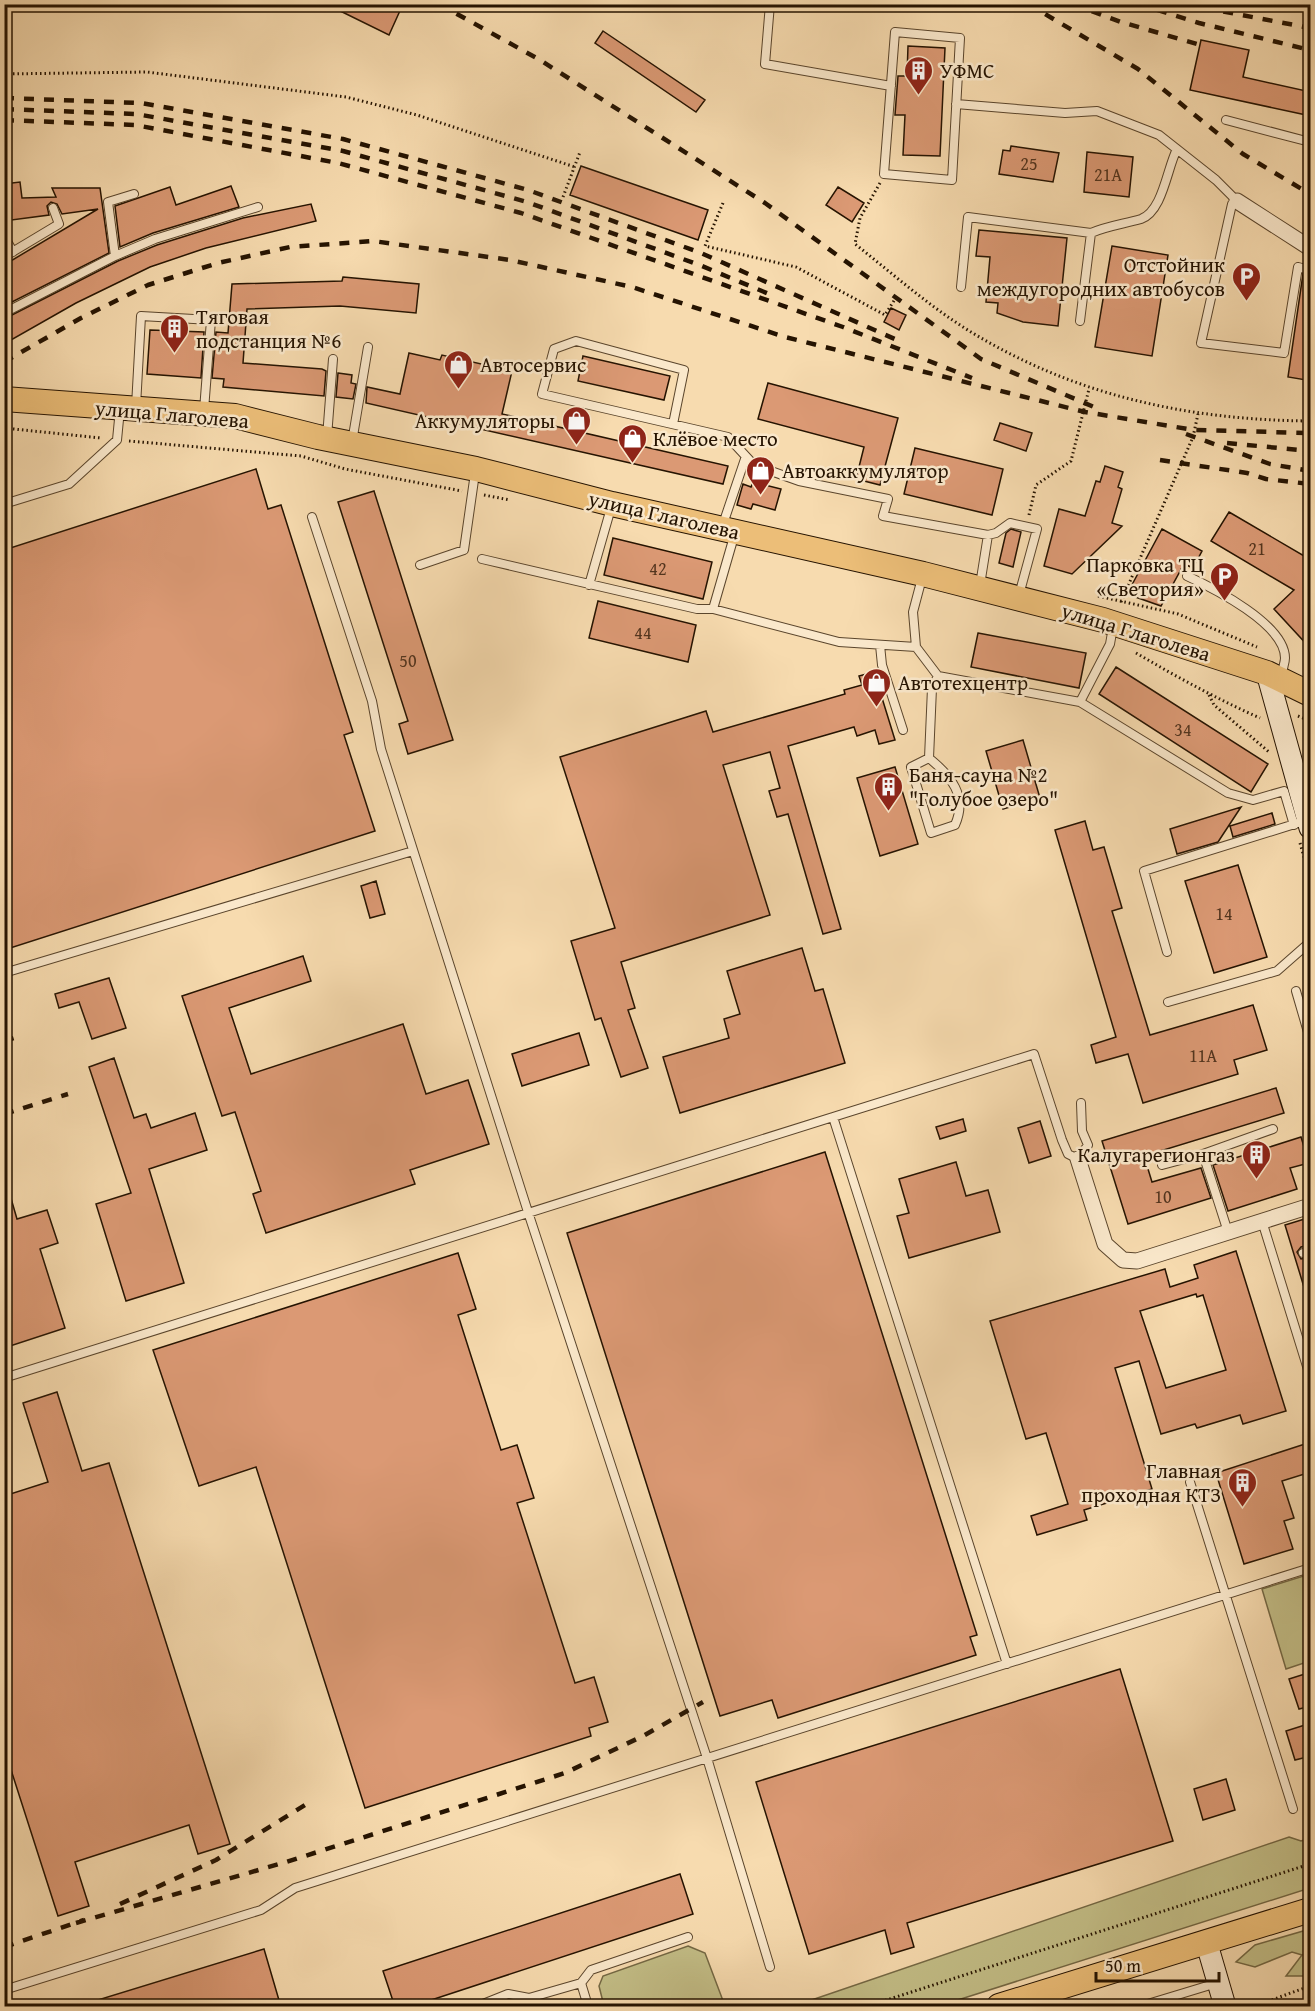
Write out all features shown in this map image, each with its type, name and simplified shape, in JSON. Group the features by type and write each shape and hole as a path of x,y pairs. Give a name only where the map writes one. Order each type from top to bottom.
{"main road":[{"name":"улица Глаголева","path":"4,399 235,416 352,444 476,469 612,504 923,574 978,590 1019,598 1115,623 1278,671 1311,694"},
{"path":"999,2007 1031,2002 1206,1941 1311,1910"}],"street":[{"path":"1237,201 1311,248"},
{"path":"1278,671 1302,782 1304,824"},
{"path":"1077,1159 1105,1244 1123,1260 1137,1261 1311,1206"},
{"path":"1206,1941 1225,2007"}],"lane":[{"path":"770,4 765,64 891,86"},
{"path":"895,32 960,38 956,104 952,180 884,174 895,32"},
{"path":"956,104 1065,113 1097,111 1159,135 1237,201 1232,204 1201,343 1284,353 1298,267 1311,270"},
{"path":"1226,120 1311,142"},
{"path":"961,287 968,217 1091,233 1107,226 1144,218 1161,197 1177,149"},
{"path":"115,256 108,202 134,194"},
{"path":"4,313 115,256 155,239 258,207"},
{"path":"4,257 59,224 53,208"},
{"path":"1080,321 1091,233"},
{"path":"4,237 13,252"},
{"path":"4,504 69,484 117,440 128,409 141,316 211,320 203,414"},
{"path":"673,424 684,370 576,341 554,349 542,394 673,424 728,436 746,459 754,465 799,481 888,499 884,516 988,535 1010,523 1037,529 1019,598"},
{"path":"352,444 368,347"},
{"path":"327,438 333,359"},
{"path":"713,609 746,459"},
{"path":"420,565 464,550 476,469"},
{"path":"589,585 612,504"},
{"path":"312,517 372,701 381,749 413,851 528,1212 708,1758 770,1967"},
{"path":"978,590 988,535"},
{"path":"482,559 697,609 713,609 839,642 916,647"},
{"path":"923,574 913,612 916,647 938,676 1080,702 1228,793 1253,800 1302,782"},
{"path":"1187,576 1224,593 1276,634 1278,671"},
{"path":"1080,702 1115,623"},
{"path":"880,645 882,665 903,730"},
{"path":"929,758 932,688 938,676"},
{"path":"929,758 949,774 960,799 960,815 955,825 932,833 911,767 929,758"},
{"path":"1167,952 1144,871 1304,824"},
{"path":"4,973 413,851"},
{"path":"1168,1002 1277,971 1311,942"},
{"path":"1296,991 1311,1039"},
{"path":"4,1378 1034,1054 1062,1140 1068,1154 1077,1159 1088,1145 1082,1131 1081,1103"},
{"path":"833,1117 1007,1664"},
{"path":"1162,1165 1203,1154 1273,1130"},
{"path":"1203,1154 1228,1232"},
{"path":"1262,1221 1311,1376"},
{"path":"1190,1482 1293,1809"},
{"path":"4,1990 261,1910 295,1888 1311,1568"},
{"path":"478,2007 508,1995 531,2002 581,1983 591,1970 688,1937"},
{"path":"1141,2007 1218,1982"},
{"path":"581,1983 588,2007"}],"path":[{"path":"4,74 147,72 346,97 417,114 575,167"},
{"path":"563,197 580,152"},
{"path":"884,174 860,218 855,244 971,332 1064,379 1089,389 1198,414 1249,420 1311,421"},
{"path":"723,203 705,246 796,267 885,315 895,299"},
{"path":"1028,527 1036,485 1071,461 1089,389"},
{"path":"1115,623 1193,437 1198,414"},
{"path":"4,428 301,456 345,469 518,502"},
{"path":"1102,597 1129,649 1193,683 1209,695 1266,720"},
{"path":"1115,623 1141,604 1178,614 1278,671"},
{"path":"1209,695 1214,705 1273,755 1269,743"},
{"path":"1304,824 1311,878"},
{"path":"868,2007 1311,1864"},
{"path":"1255,2007 1311,1986"}],"shaded area":[{"path":"1310,1574 1310,1661 1286,1669 1262,1589"},
{"path":"1289,1837 1301,1841 1310,1838 1310,1888 939,2006 794,2006"},
{"path":"1310,1929 1310,1976 1286,1976 1302,1955 1292,1952 1255,1967 1236,1962 1255,1945"},
{"path":"688,1946 705,1953 725,2006 665,2006 663,2000 651,2001 645,2006 604,2006 599,1986 603,1976"}],"building":[{"path":"326,4 403,4 389,35"},
{"path":"603,31 705,100 696,112 595,43"},
{"path":"1201,40 1249,50 1243,77 1311,92 1311,116 1190,90"},
{"name":"УФМС","path":"908,46 945,48 940,156 903,155 905,115 895,115 898,76 907,76"},
{"path":"1011,146 1059,153 1053,182 999,174 1003,150 1010,151"},
{"path":"1087,152 1133,157 1129,197 1084,192"},
{"path":"581,166 708,210 698,240 570,195"},
{"path":"20,182 22,198 56,197 52,188 100,188 109,253 4,306 4,265 98,209 62,214 57,204 51,202 47,206 49,215 4,221 4,184"},
{"path":"231,186 239,207 153,233 120,247 115,206 170,187 176,205"},
{"path":"838,187 864,203 852,222 826,205"},
{"path":"311,204 316,221 206,248 150,267 76,303 4,344 4,319 118,261 157,245 243,218"},
{"path":"979,230 1067,238 1058,326 1023,322 997,313 998,303 986,302 990,257 976,256"},
{"path":"1112,246 1168,255 1152,356 1095,347"},
{"path":"1303,274 1311,276 1311,346 1306,380 1288,377"},
{"path":"343,277 419,284 416,313 340,306 247,309 243,363 322,369 326,371 324,396 223,387 224,379 212,378 216,332 228,333 232,284 342,281"},
{"path":"891,308 906,315 899,330 884,322"},
{"name":"Тяговая подстанция №6","path":"150,330 204,332 201,378 147,374"},
{"path":"409,353 440,360 442,355 512,371 502,414 728,466 723,484 366,403 367,387 400,394"},
{"path":"583,356 670,376 664,400 578,381"},
{"path":"338,373 352,375 351,383 356,384 353,399 336,397"},
{"path":"768,383 898,418 880,485 856,479 864,447 758,419"},
{"path":"1000,423 1032,433 1026,451 994,440"},
{"path":"915,448 1003,469 992,515 904,494"},
{"path":"1105,466 1123,472 1118,487 1122,489 1112,523 1122,526 1072,574 1044,566 1059,509 1085,516 1096,481 1100,482"},
{"path":"256,469 268,509 281,505 353,732 344,735 375,831 4,950 4,550"},
{"path":"753,482 781,489 775,510 753,504 751,509 737,505 743,484 751,487"},
{"path":"374,491 453,740 408,754 399,724 408,721 338,502"},
{"path":"1229,512 1311,560 1311,649 1274,609 1294,590 1211,541"},
{"path":"1011,529 1021,532 1013,567 999,563 1006,533"},
{"path":"1162,529 1202,551 1193,568 1184,564 1161,606 1127,594"},
{"path":"613,538 712,562 703,599 604,575"},
{"path":"598,601 696,625 688,662 589,638"},
{"path":"978,633 1086,653 1079,688 971,667"},
{"path":"1116,667 1268,764 1251,792 1099,694"},
{"path":"874,672 895,740 879,744 875,730 857,736 854,727 788,746 841,929 823,934 788,814 777,817 769,791 780,788 770,752 723,765 770,915 621,962 635,1008 628,1010 648,1068 621,1077 601,1018 595,1020 571,941 615,928 560,757 706,711 713,732 845,694 844,690 862,685 859,676"},
{"path":"1023,740 1040,798 1003,809 986,751"},
{"name":"Баня-сауна №2 \"Голубое озеро\"","path":"895,767 918,844 880,856 857,778"},
{"path":"1241,807 1218,842 1177,854 1170,829"},
{"path":"1272,813 1275,824 1233,837 1230,826"},
{"path":"1085,821 1093,850 1104,847 1122,908 1112,911 1150,1035 1253,1005 1267,1050 1234,1060 1238,1074 1143,1103 1128,1054 1096,1063 1091,1045 1116,1037 1055,830"},
{"path":"1238,865 1267,957 1214,973 1185,881"},
{"path":"376,881 385,914 370,918 361,886"},
{"path":"802,948 815,991 823,989 845,1063 680,1113 663,1057 729,1038 724,1019 740,1014 727,971"},
{"path":"303,956 311,981 229,1008 251,1074 403,1024 426,1094 468,1080 489,1144 410,1170 415,1184 266,1233 253,1194 261,1191 235,1112 222,1116 182,996"},
{"path":"109,978 126,1028 92,1039 79,1002 59,1008 55,994"},
{"path":"579,1033 589,1065 522,1086 512,1054"},
{"path":"114,1058 134,1118 146,1114 151,1128 195,1113 207,1150 149,1169 184,1283 126,1301 96,1204 131,1193 89,1067"},
{"path":"1276,1088 1284,1113 1144,1156 1152,1182 1201,1168 1211,1198 1128,1224 1102,1141"},
{"path":"963,1119 966,1131 940,1139 936,1127"},
{"path":"1040,1121 1051,1156 1029,1163 1018,1128"},
{"name":"Калугарегионгаз","path":"1301,1137 1309,1163 1290,1168 1297,1189 1228,1211 1213,1165"},
{"path":"825,1152 977,1635 970,1637 976,1655 778,1718 772,1700 720,1716 567,1233"},
{"path":"956,1162 966,1196 988,1190 1000,1232 909,1258 897,1216 909,1213 899,1179"},
{"path":"4,1188 8,1188 17,1219 47,1210 58,1243 40,1249 65,1328 4,1348"},
{"path":"1311,1217 1311,1245 1301,1247 1297,1252 1301,1259 1311,1257 1311,1296 1307,1297 1285,1225"},
{"path":"1236,1251 1286,1411 1243,1424 1240,1415 1197,1428 1195,1424 1161,1434 1139,1361 1115,1368 1152,1489 1084,1510 1087,1520 1037,1535 1031,1516 1068,1504 1046,1433 1026,1439 990,1321 1165,1269 1170,1287 1198,1278 1194,1265","holes":["1196,1294 1197,1297 1203,1295 1226,1370 1166,1388 1140,1311"]},
{"path":"458,1253 476,1309 458,1315 501,1450 517,1445 534,1498 517,1503 575,1683 594,1677 608,1722 589,1728 591,1736 365,1808 256,1467 199,1486 153,1350"},
{"path":"57,1392 82,1471 109,1463 230,1844 198,1854 189,1825 75,1862 89,1906 58,1916 4,1748 4,1496 48,1482 23,1403"},
{"name":"Главная проходная КТЗ","path":"1311,1442 1311,1472 1282,1481 1294,1518 1284,1521 1293,1549 1244,1564 1216,1473"},
{"path":"1120,1669 1173,1841 907,1923 914,1947 891,1954 885,1930 809,1954 756,1782"},
{"path":"1311,1672 1311,1706 1299,1709 1289,1679"},
{"path":"1308,1724 1311,1756 1295,1760 1286,1731"},
{"path":"1226,1779 1235,1810 1203,1820 1194,1789"},
{"path":"680,1874 693,1914 410,2007 395,2007 383,1971"},
{"path":"264,1949 281,2007 88,2007 88,2003"}],"railway":[{"path":"439,4 540,60 765,203 981,359 1094,407"},
{"path":"1028,4 1138,69 1243,154 1310,194"},
{"path":"1073,4 1121,22 1197,44"},
{"path":"1138,4 1199,23 1310,50"},
{"path":"1184,4 1310,28"},
{"path":"4,98 141,103 343,139 528,190 701,253 897,340"},
{"path":"4,109 136,114 343,151 527,202 702,266 769,294"},
{"path":"4,120 135,125 338,163 521,213 843,327 972,378"},
{"path":"4,362 81,318 148,285 218,263 290,247 373,241 510,260 632,287 785,337 1085,412 1194,430 1310,433"},
{"path":"1186,434 1270,464 1310,471"},
{"path":"1227,443 1310,451"},
{"path":"1160,460 1247,473 1266,479 1310,484"},
{"path":"4,1041 14,1038"},
{"path":"4,1114 68,1094"},
{"path":"76,1923 286,1862 565,1773 643,1736 703,1702"},
{"path":"120,1904 216,1860 305,1805"},
{"path":"4,1947 84,1920"}],"place":[{"name":"УФМС","path":"919,96"},
{"name":"Отстойник междугородних автобусов","path":"1246,302"},
{"name":"Тяговая подстанция №6","path":"175,354"},
{"name":"Автосервис","path":"459,390"},
{"name":"Аккумуляторы","path":"576,446"},
{"name":"Клёвое место","path":"632,464"},
{"name":"Автоаккумулятор","path":"761,496"},
{"name":"Парковка ТЦ «Светория»","path":"1225,602"},
{"name":"Автотехцентр","path":"877,708"},
{"name":"Баня-сауна №2 \"Голубое озеро\"","path":"888,812"},
{"name":"Калугарегионгаз","path":"1256,1180"},
{"name":"Главная проходная КТЗ","path":"1242,1508"}]}
